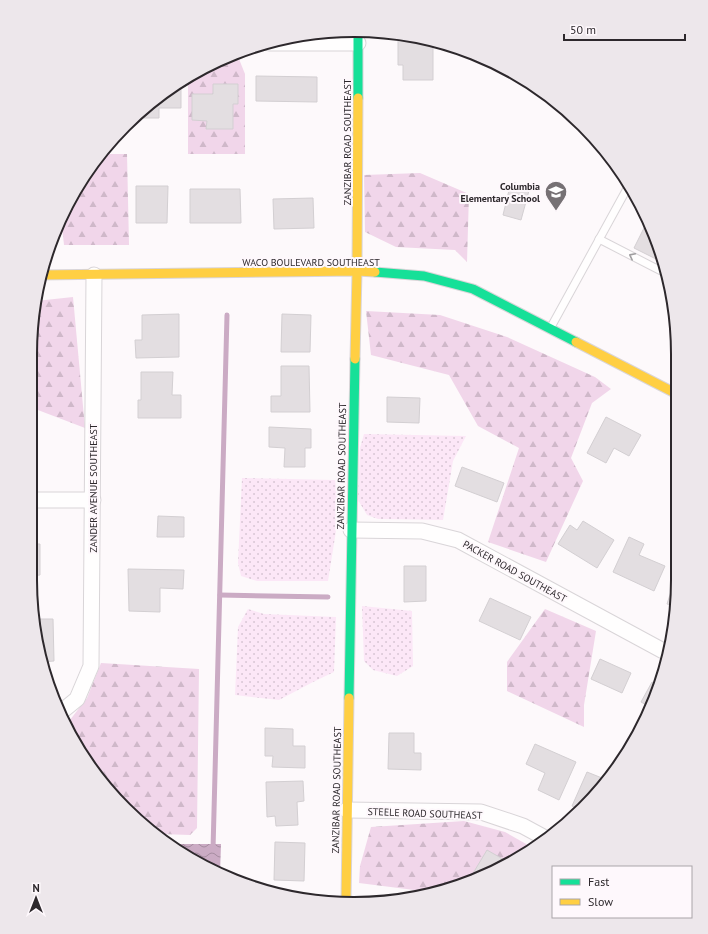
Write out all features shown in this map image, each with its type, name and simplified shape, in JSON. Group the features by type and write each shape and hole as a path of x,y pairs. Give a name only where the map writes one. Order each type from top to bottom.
{"street":[{"path":"313,40 356,37"},
{"name":"ZANZIBAR ROAD SOUTHEAST","path":"346,897 351,530 357,271 358,37"},
{"name":"WACO BOULEVARD SOUTHEAST","path":"47,275 357,271 424,276 472,288 671,391"},
{"name":"ZANDER AVENUE SOUTHEAST","path":"65,709 77,699 91,666 94,275"},
{"path":"37,500 93,500"},
{"name":"PACKER ROAD SOUTHEAST","path":"351,530 422,531 458,540 663,651"},
{"name":"STEELE ROAD SOUTHEAST","path":"347,810 481,812 523,826 541,836"}],"lane":[{"path":"550,328 626,191"},
{"path":"600,239 659,270"}],"shaded area":[{"path":"364,434 466,436 453,461 443,520 378,519 367,515 358,500 360,448"},
{"path":"242,478 335,480 339,512 328,581 257,581 241,576 238,563"},
{"path":"362,606 412,611 413,666 397,676 373,670 364,661"},
{"path":"248,609 264,614 336,617 334,672 279,700 235,695 238,627"}],"green space":[{"path":"239,59 245,74 245,154 188,154 188,84"},
{"path":"109,154 127,154 129,245 64,245 62,230 79,195 90,178"},
{"path":"420,173 469,194 467,262 455,250 396,247 365,232 364,175"},
{"path":"73,297 85,428 37,410 37,354 42,300"},
{"path":"366,311 440,315 507,337 595,377 611,389 592,403 571,458 583,481 546,562 488,542 519,448 478,426 449,375 371,355"},
{"path":"545,609 596,631 584,705 584,727 507,691 507,662"},
{"path":"101,663 199,669 197,828 190,835 165,834 161,831 130,804 90,756 70,720 87,698"},
{"path":"464,821 505,832 528,845 512,855 475,873 418,890 359,883 360,866 371,827"}],"water":[{"path":"178,844 221,844 220,867 195,855"}],"building":[{"path":"398,40 433,47 433,80 403,80 403,65 398,65"},
{"path":"256,76 317,77 317,102 256,101"},
{"path":"213,84 238,84 238,104 233,104 233,129 206,129 207,121 192,120 192,94 213,94"},
{"path":"181,88 181,108 159,108 159,118 143,118"},
{"path":"511,182 530,187 521,220 503,215"},
{"path":"136,186 168,186 167,223 136,223"},
{"path":"190,189 240,189 241,223 190,223"},
{"path":"313,198 314,228 274,229 273,199"},
{"path":"644,227 656,259 634,248"},
{"path":"179,314 179,357 136,358 135,340 142,340 142,315"},
{"path":"282,314 311,315 310,352 281,352"},
{"path":"281,366 309,366 310,412 271,412 271,396 281,396"},
{"path":"141,372 173,372 172,395 181,395 181,418 138,418 138,400 141,400"},
{"path":"387,397 420,398 419,423 387,422"},
{"path":"606,417 641,435 629,456 614,448 606,463 587,453"},
{"path":"269,427 311,429 311,448 305,448 305,467 284,467 285,448 269,447"},
{"path":"462,467 504,483 497,502 455,486"},
{"path":"158,516 184,517 184,537 157,537"},
{"path":"583,521 614,540 597,568 558,544 570,525 577,530"},
{"path":"629,537 644,544 639,555 665,566 654,591 613,572"},
{"path":"37,544 40,544 40,575 37,575"},
{"path":"404,566 426,566 426,601 404,602"},
{"path":"128,569 184,570 183,589 160,588 160,612 129,611"},
{"path":"670,594 670,605 667,604"},
{"path":"490,598 531,617 520,640 479,621"},
{"path":"40,619 53,619 54,661 48,661"},
{"path":"600,659 631,673 622,693 591,679"},
{"path":"652,682 654,683 645,704 641,702"},
{"path":"265,728 293,729 293,746 305,746 305,768 272,767 273,756 265,756"},
{"path":"389,733 414,733 414,753 421,753 421,770 388,769"},
{"path":"535,744 576,762 559,800 538,790 545,773 526,764"},
{"path":"587,772 601,778 578,804 575,807 572,806"},
{"path":"303,781 304,801 297,802 298,825 276,826 275,816 267,817 266,782"},
{"path":"275,842 305,843 304,881 274,880"},
{"path":"487,850 503,859 494,864 473,874"}],"waterway":[{"path":"213,850 227,315"},
{"path":"220,595 328,597"}],"traffic: fast":[{"path":"358,37 358,98"},
{"path":"375,272 424,276 473,289 576,342"},
{"path":"349,698 355,359"}],"traffic: slow":[{"path":"355,359 358,98"},
{"path":"47,275 375,272"},
{"path":"576,342 671,391"},
{"path":"346,897 349,698"}],"place":[{"name":"Columbia Elementary School","path":"556,212"}]}
